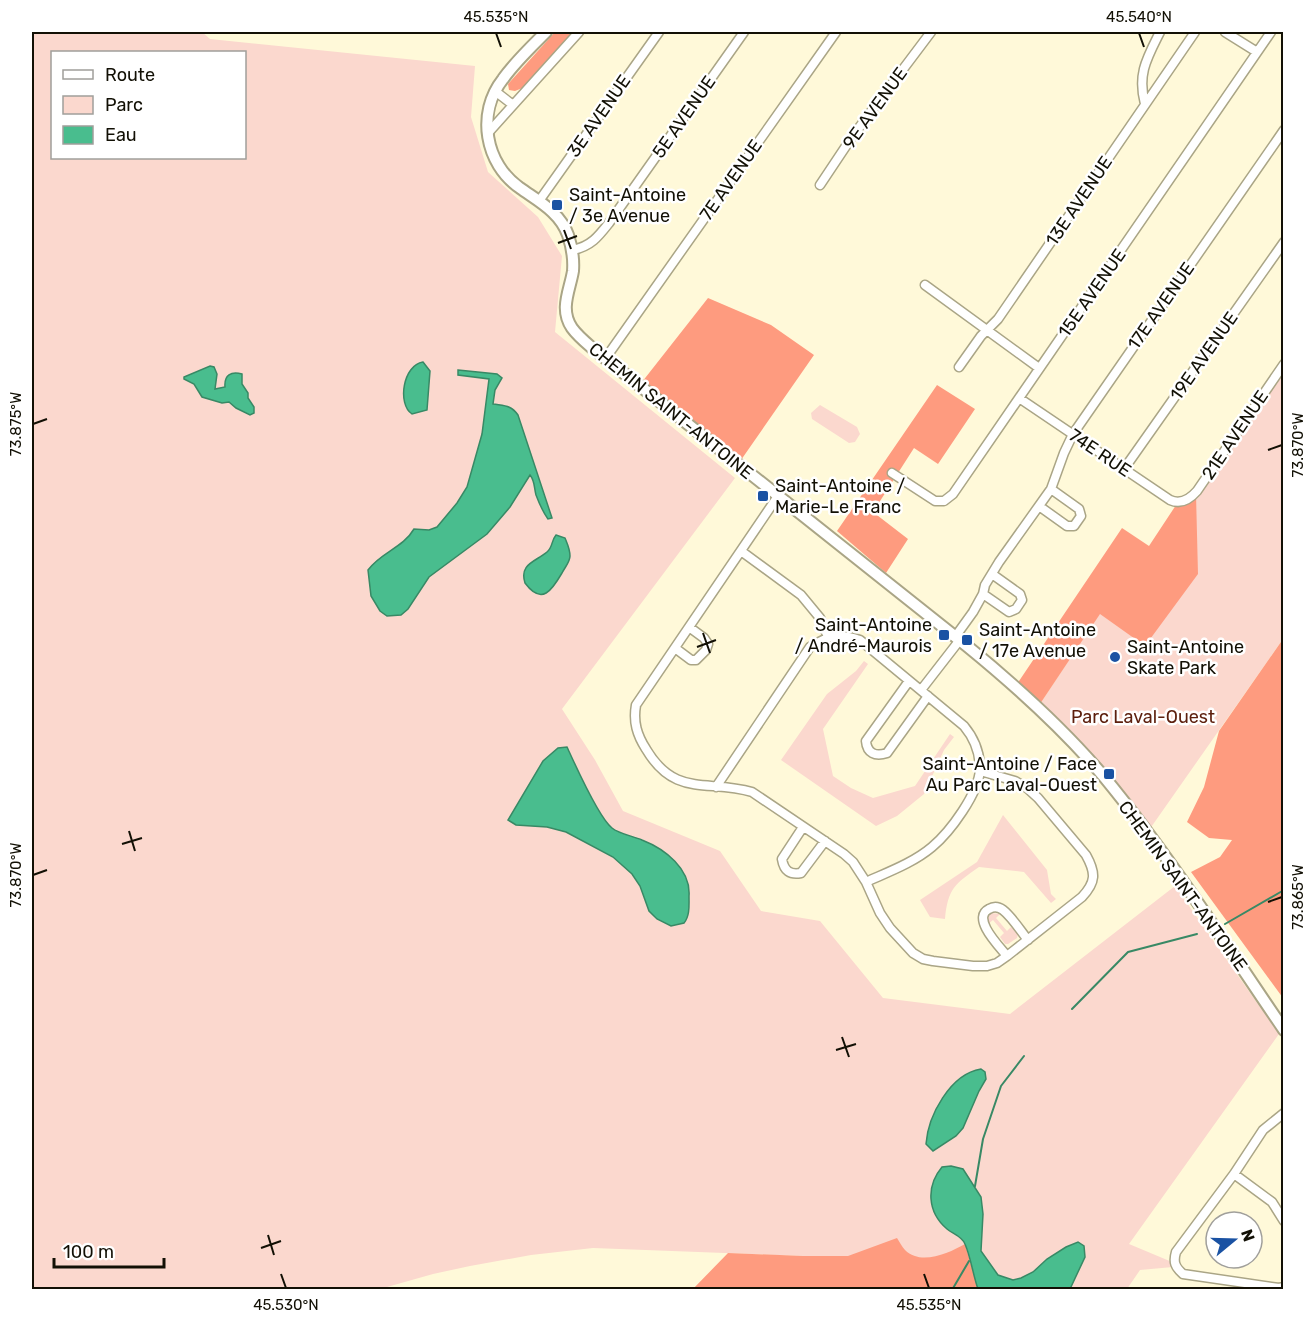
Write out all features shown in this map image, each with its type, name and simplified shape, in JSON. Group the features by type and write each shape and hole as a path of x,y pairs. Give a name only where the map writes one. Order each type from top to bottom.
{"street":[{"name":"CHEMIN SAINT-ANTOINE","path":"546,32 502,80 495,91 488,116 488,133 490,146 500,168 509,180 539,201 560,220 567,232 573,250 573,270 565,307 571,327 605,359 1007,678 1038,707 1103,777 1147,833 1284,1030"},
{"path":"488,133 579,32"},
{"name":"3E AVENUE","path":"539,201 659,32"},
{"name":"5E AVENUE","path":"573,250 584,248 594,242 609,223 744,32"},
{"name":"7E AVENUE","path":"605,359 837,32"},
{"name":"9E AVENUE","path":"819,185 931,32"},
{"path":"1145,104 1141,89 1142,76 1145,62 1160,32"},
{"name":"13E AVENUE","path":"959,367 981,336 1004,310 1195,32"},
{"path":"1225,32 1257,52"},
{"name":"15E AVENUE","path":"891,473 935,501 949,498 1271,32"},
{"path":"495,91 513,105"},
{"name":"17E AVENUE","path":"909,681 866,741 867,748 872,754 879,756 887,753 973,612 985,585 1051,489 1073,435 1284,130"},
{"name":"19E AVENUE","path":"1124,469 1284,242"},
{"path":"925,285 1039,368"},
{"name":"21E AVENUE","path":"1182,501 1197,491 1284,364"},
{"name":"74E RUE","path":"1019,398 1170,500 1182,501"},
{"path":"1038,506 1066,526 1074,526 1081,516 1080,509 1051,489"},
{"path":"778,496 636,705 634,717 636,728 648,752 665,773 690,784 740,789 762,797 853,862 866,882 880,913 905,947 923,959 973,966 987,966 1007,956 1082,897 1091,887 1094,877 1092,865 1086,855 1038,798 1015,781 980,771"},
{"path":"741,551 801,595 816,612 828,637"},
{"path":"982,594 1009,612 1016,609 1022,600 1020,594 992,574"},
{"path":"675,648 690,660 696,660 706,650 708,644 705,638 689,627"},
{"path":"716,787 810,648 828,637 843,636 860,640 964,726 972,735 980,771 967,803 944,835 921,856 866,882"},
{"path":"803,827 782,859 783,866 788,872 801,873 825,841"},
{"path":"1007,956 984,926 982,920 988,909 995,907 1002,909 1028,940"},
{"path":"1284,1113 1263,1130 1234,1174 1176,1252 1174,1260 1176,1268 1183,1274 1284,1287"},
{"path":"1234,1174 1272,1202 1284,1221"}],"green space":[{"path":"32,32 202,32 210,39 475,66 471,117 488,172 538,217 562,256 555,332 735,478 562,709 595,760 623,811 720,851 761,911 820,921 883,998 1010,1014 1175,886 1279,1034 1129,1244 1172,1262 1173,1267 1140,1270 1127,1289 820,1290 803,1256 593,1248 531,1255 470,1266 380,1289 32,1289"},
{"name":"Parc Laval-Ouest","path":"1283,367 1283,639 1147,833 1038,707 1100,613 1196,494"},
{"path":"820,405 857,427 860,434 855,442 849,443 812,419 811,413"},
{"path":"864,661 868,664 823,729 833,776 851,788 873,798 915,786 950,734 954,737 944,750 924,794 897,816 876,826 781,760 827,694 856,671"},
{"path":"1003,815 1047,870 1051,894 1056,899 1051,903 1024,872 979,867 954,888 948,900 945,919 930,917 920,900 977,862"},
{"path":"991,913 1000,914 996,918 1007,931 1011,927 1018,934 1017,938 1005,944 1000,937 1004,933 993,920 988,924 987,919"}],"shaded area":[{"path":"555,32 575,32 525,87 515,91 509,90 508,84"},
{"path":"708,298 771,325 814,355 741,460 642,382"},
{"path":"937,385 975,409 938,464 914,448 873,512 908,539 886,573 837,531"},
{"path":"1196,494 1198,574 1145,646 1100,614 1038,707 1013,690 1122,528 1149,546 1178,502"},
{"path":"1283,639 1283,998 1191,872 1220,857 1232,840 1209,838 1187,822 1204,787 1219,731"},
{"path":"897,1238 905,1250 912,1255 927,1258 965,1244 978,1289 692,1290 728,1253 848,1256"}],"water":[{"path":"423,362 430,371 427,410 412,414 405,402 404,385 411,370"},
{"path":"210,366 214,367 217,374 215,389 225,387 229,375 242,374 242,384 254,407 254,413 250,415 229,402 222,403 202,397 194,384 184,379"},
{"path":"458,370 497,374 502,378 495,390 493,404 510,408 518,415 552,518 548,519 543,510 530,475 510,507 487,534 429,577 408,609 401,615 387,616 380,611 371,596 368,570 404,541 414,529 429,530 437,527 467,487 482,434 489,379 458,375"},
{"path":"556,535 565,538 570,551 569,560 550,590 537,594 525,583 524,572 529,564 549,550"},
{"path":"567,747 587,790 606,822 618,832 642,840 659,849 675,861 681,869 688,886 689,910 684,923 671,926 657,919 649,911 640,886 632,874 613,857 566,832 547,827 516,825 508,820 543,761 558,748"},
{"path":"981,1069 985,1072 986,1079 963,1128 956,1136 933,1151 926,1144 936,1109 960,1079"},
{"path":"951,1166 963,1169 981,1197 983,1214 981,1251 998,1275 1013,1280 1021,1278 1033,1272 1047,1259 1066,1247 1078,1242 1084,1246 1085,1257 1070,1289 978,1289 964,1241 940,1222 932,1207 933,1182 942,1167"}],"waterway":[{"path":"1225,924 1284,890"},
{"path":"1072,1009 1128,952 1197,934"},
{"path":"975,1186 983,1139 1001,1086 1024,1056"},
{"path":"952,1290 969,1261"}],"place":[{"name":"Saint-Antoine / 3e Avenue","path":"557,205"},
{"name":"Saint-Antoine / Marie-Le Franc","path":"763,496"},
{"name":"Saint-Antoine / André-Maurois","path":"944,635"},
{"name":"Saint-Antoine / 17e Avenue","path":"967,640"},
{"name":"Saint-Antoine Skate Park","path":"1115,657"},
{"name":"Saint-Antoine / Face Au Parc Laval-Ouest","path":"1109,774"}]}
